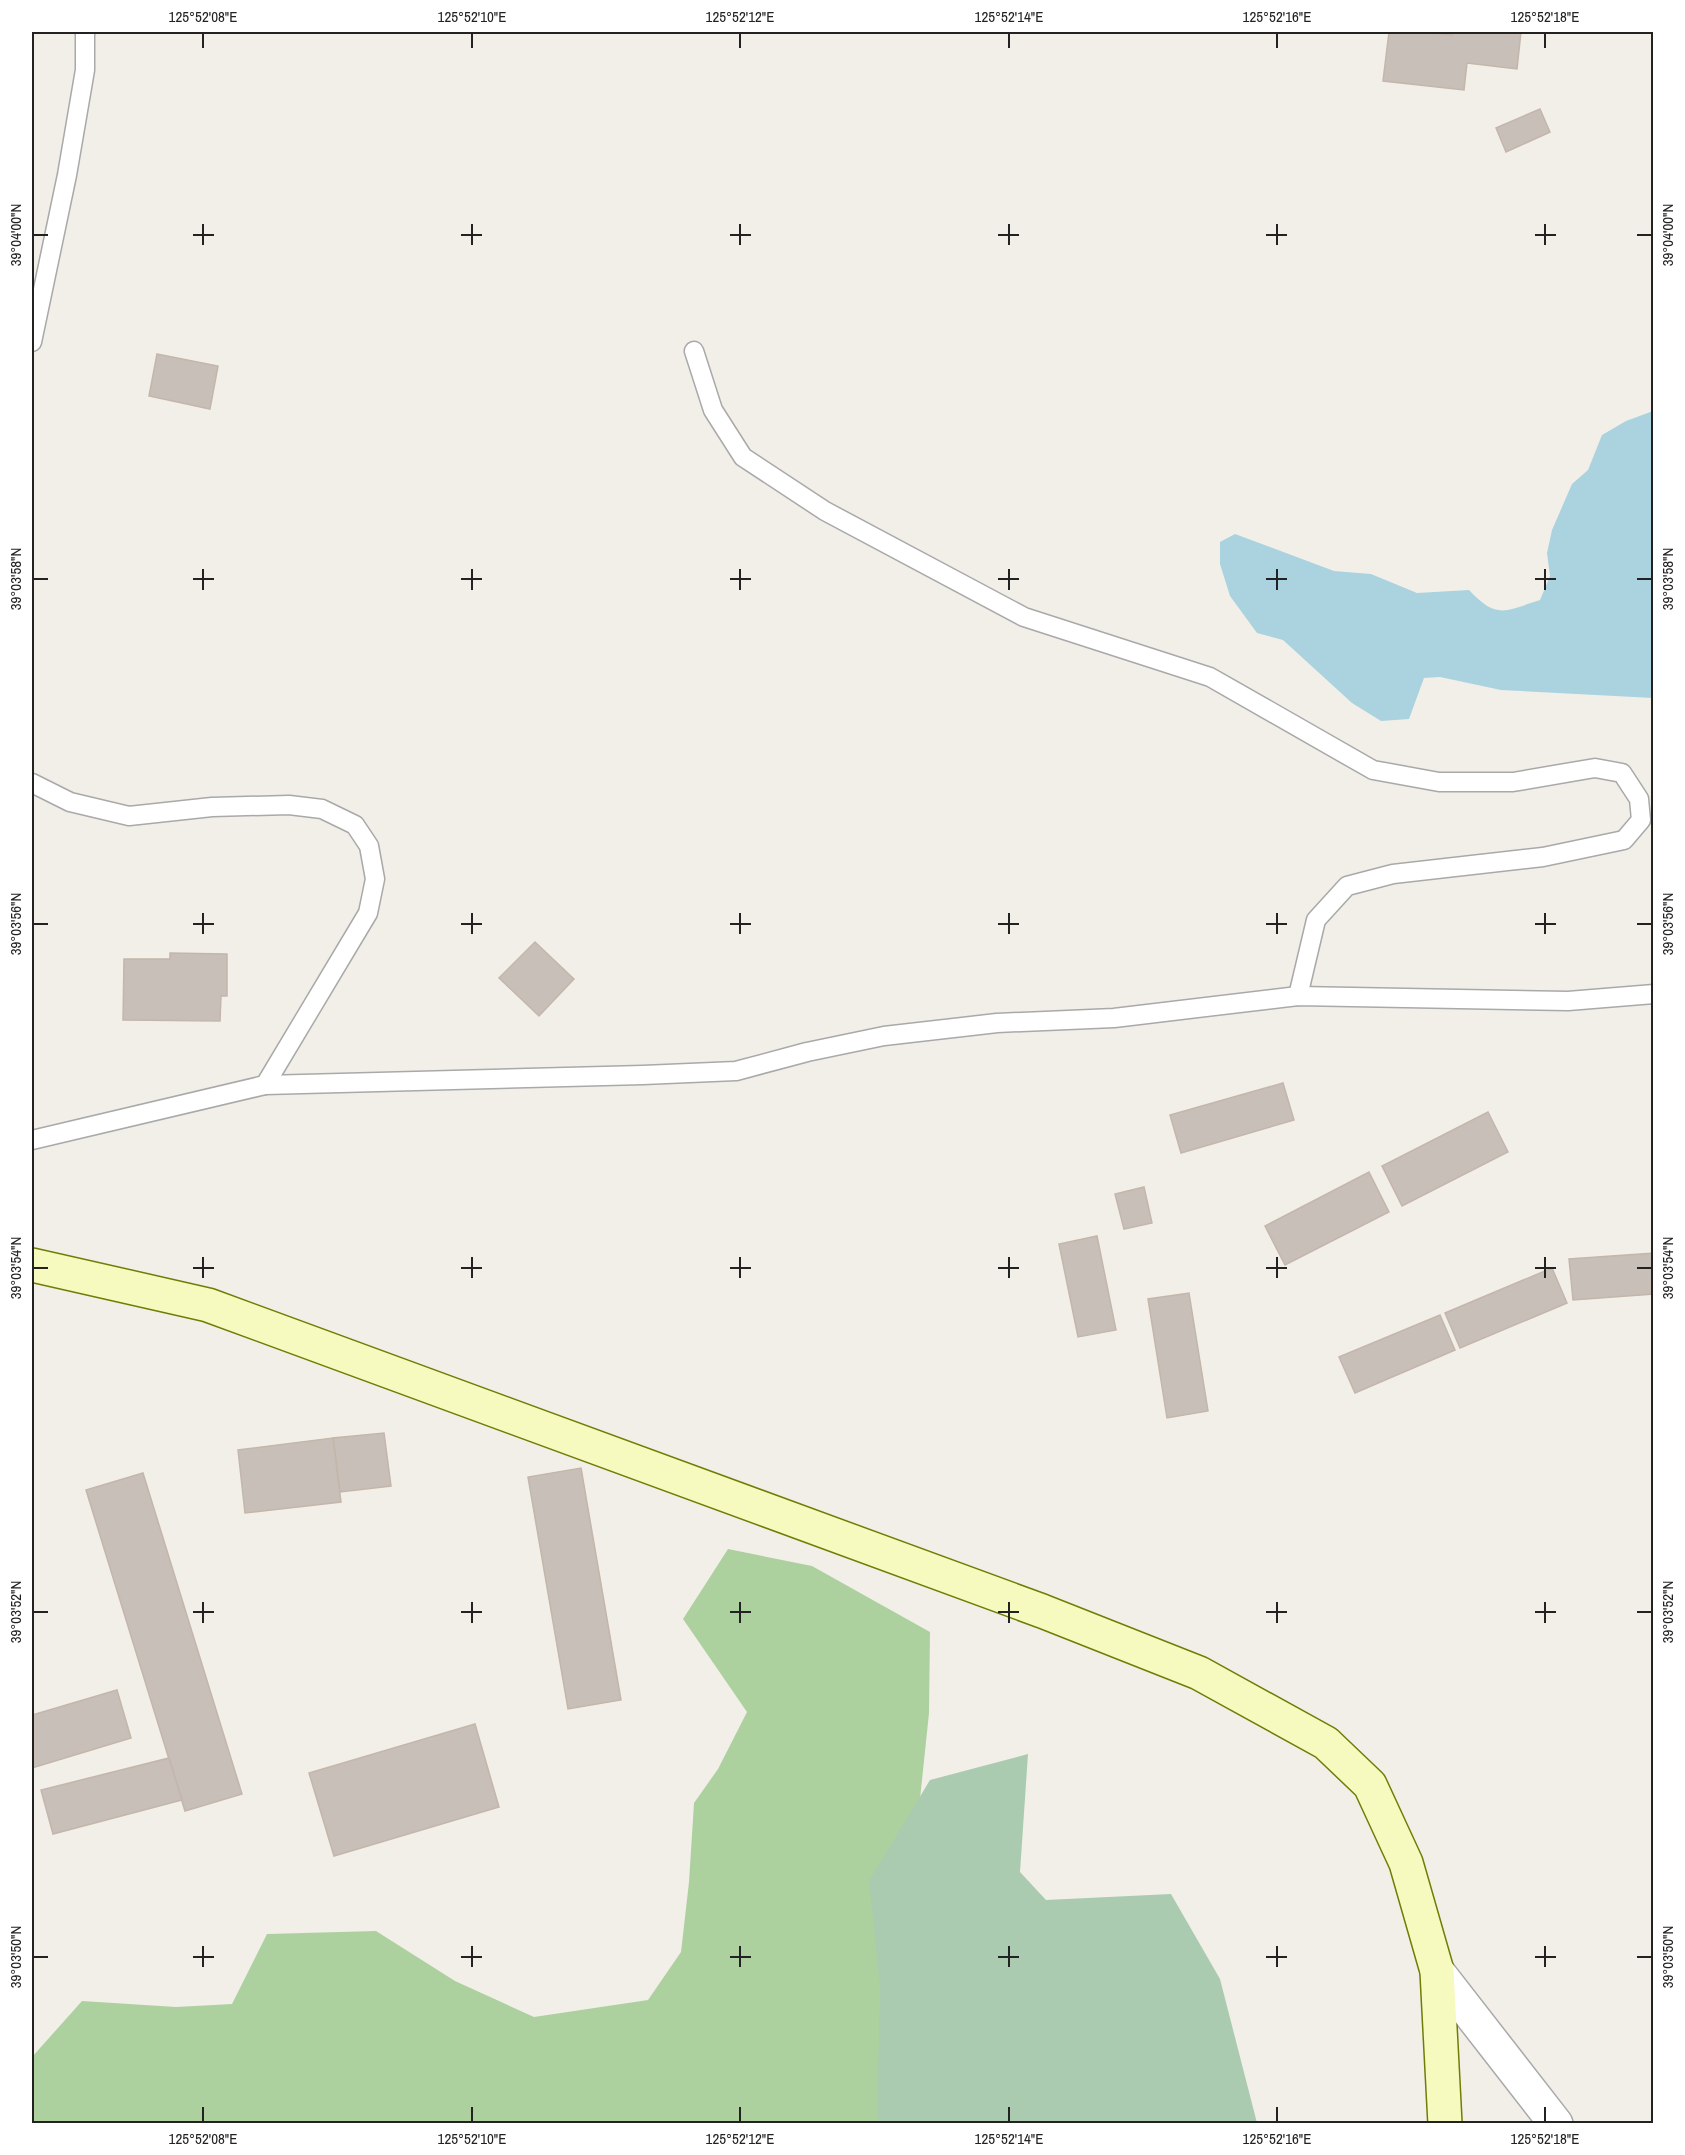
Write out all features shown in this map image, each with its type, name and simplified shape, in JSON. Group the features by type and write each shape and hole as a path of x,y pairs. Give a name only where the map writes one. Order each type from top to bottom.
{"street":[{"path":"32,1265 208,1305 1042,1611 1199,1673 1326,1743 1370,1785 1406,1863 1437,1971 1445,2124"},
{"path":"1437,1971 1556,2124"}],"lane":[{"path":"32,342 67,175 83,82 85,32"},
{"path":"694,351 713,410 743,457 825,511 1024,617 1210,677 1373,770 1439,782 1513,782 1595,768 1622,773 1639,799 1641,820 1624,840 1543,857 1393,874 1347,886 1316,920 1298,996"},
{"path":"32,783 70,802 129,816 212,807 289,805 322,809 356,825 369,846 375,879 368,913 265,1085"},
{"path":"32,1140 265,1085 736,1071 807,1052 884,1036 997,1023 1114,1017 1298,996 1568,1001 1653,994"}],"green space":[{"path":"728,1549 812,1566 930,1632 929,1713 915,1847 1131,2123 32,2123 32,2057 82,2001 176,2007 232,2004 267,1934 376,1931 455,1981 534,2017 648,2000 681,1952 689,1882 694,1803 718,1769 747,1712 683,1619"},
{"path":"1028,1754 1020,1872 1046,1900 1171,1894 1220,1979 1257,2123 877,2123 880,1987 869,1881 930,1780"}],"water":[{"path":"1653,411 1653,698 1501,690 1440,677 1424,678 1409,719 1381,721 1352,703 1283,640 1257,633 1230,596 1220,564 1220,542 1235,534 1334,571 1371,574 1417,593 1469,590 1487,606 1502,610 1510,610 1540,600 1550,576 1547,553 1552,530 1572,484 1588,470 1602,435 1626,421"}],"building":[{"path":"1389,32 1452,35 1452,32 1521,32 1517,69 1467,63 1464,90 1383,81"},
{"path":"1540,109 1550,132 1506,152 1496,128"},
{"path":"157,354 218,366 210,409 149,396"},
{"path":"535,942 574,979 539,1016 499,978"},
{"path":"170,953 227,954 227,996 221,996 220,1021 123,1020 124,959 170,959"},
{"path":"1283,1083 1294,1120 1181,1153 1170,1115"},
{"path":"1488,1112 1508,1152 1402,1206 1382,1166"},
{"path":"1369,1172 1389,1212 1285,1265 1265,1226"},
{"path":"1144,1187 1152,1223 1124,1229 1115,1194"},
{"path":"1097,1236 1116,1330 1078,1337 1059,1244"},
{"path":"1654,1253 1654,1294 1573,1300 1569,1259"},
{"path":"1552,1268 1567,1303 1460,1348 1445,1313"},
{"path":"1189,1293 1208,1411 1167,1418 1148,1299"},
{"path":"1440,1315 1455,1350 1355,1393 1339,1357"},
{"path":"384,1433 391,1486 340,1492 333,1438"},
{"path":"333,1438 341,1502 245,1513 238,1450"},
{"path":"581,1468 621,1700 568,1709 528,1477"},
{"path":"143,1473 242,1794 185,1811 86,1490"},
{"path":"117,1690 131,1738 32,1768 32,1715"},
{"path":"475,1724 499,1807 334,1856 309,1773"},
{"path":"169,1758 182,1800 53,1834 41,1790"}]}
